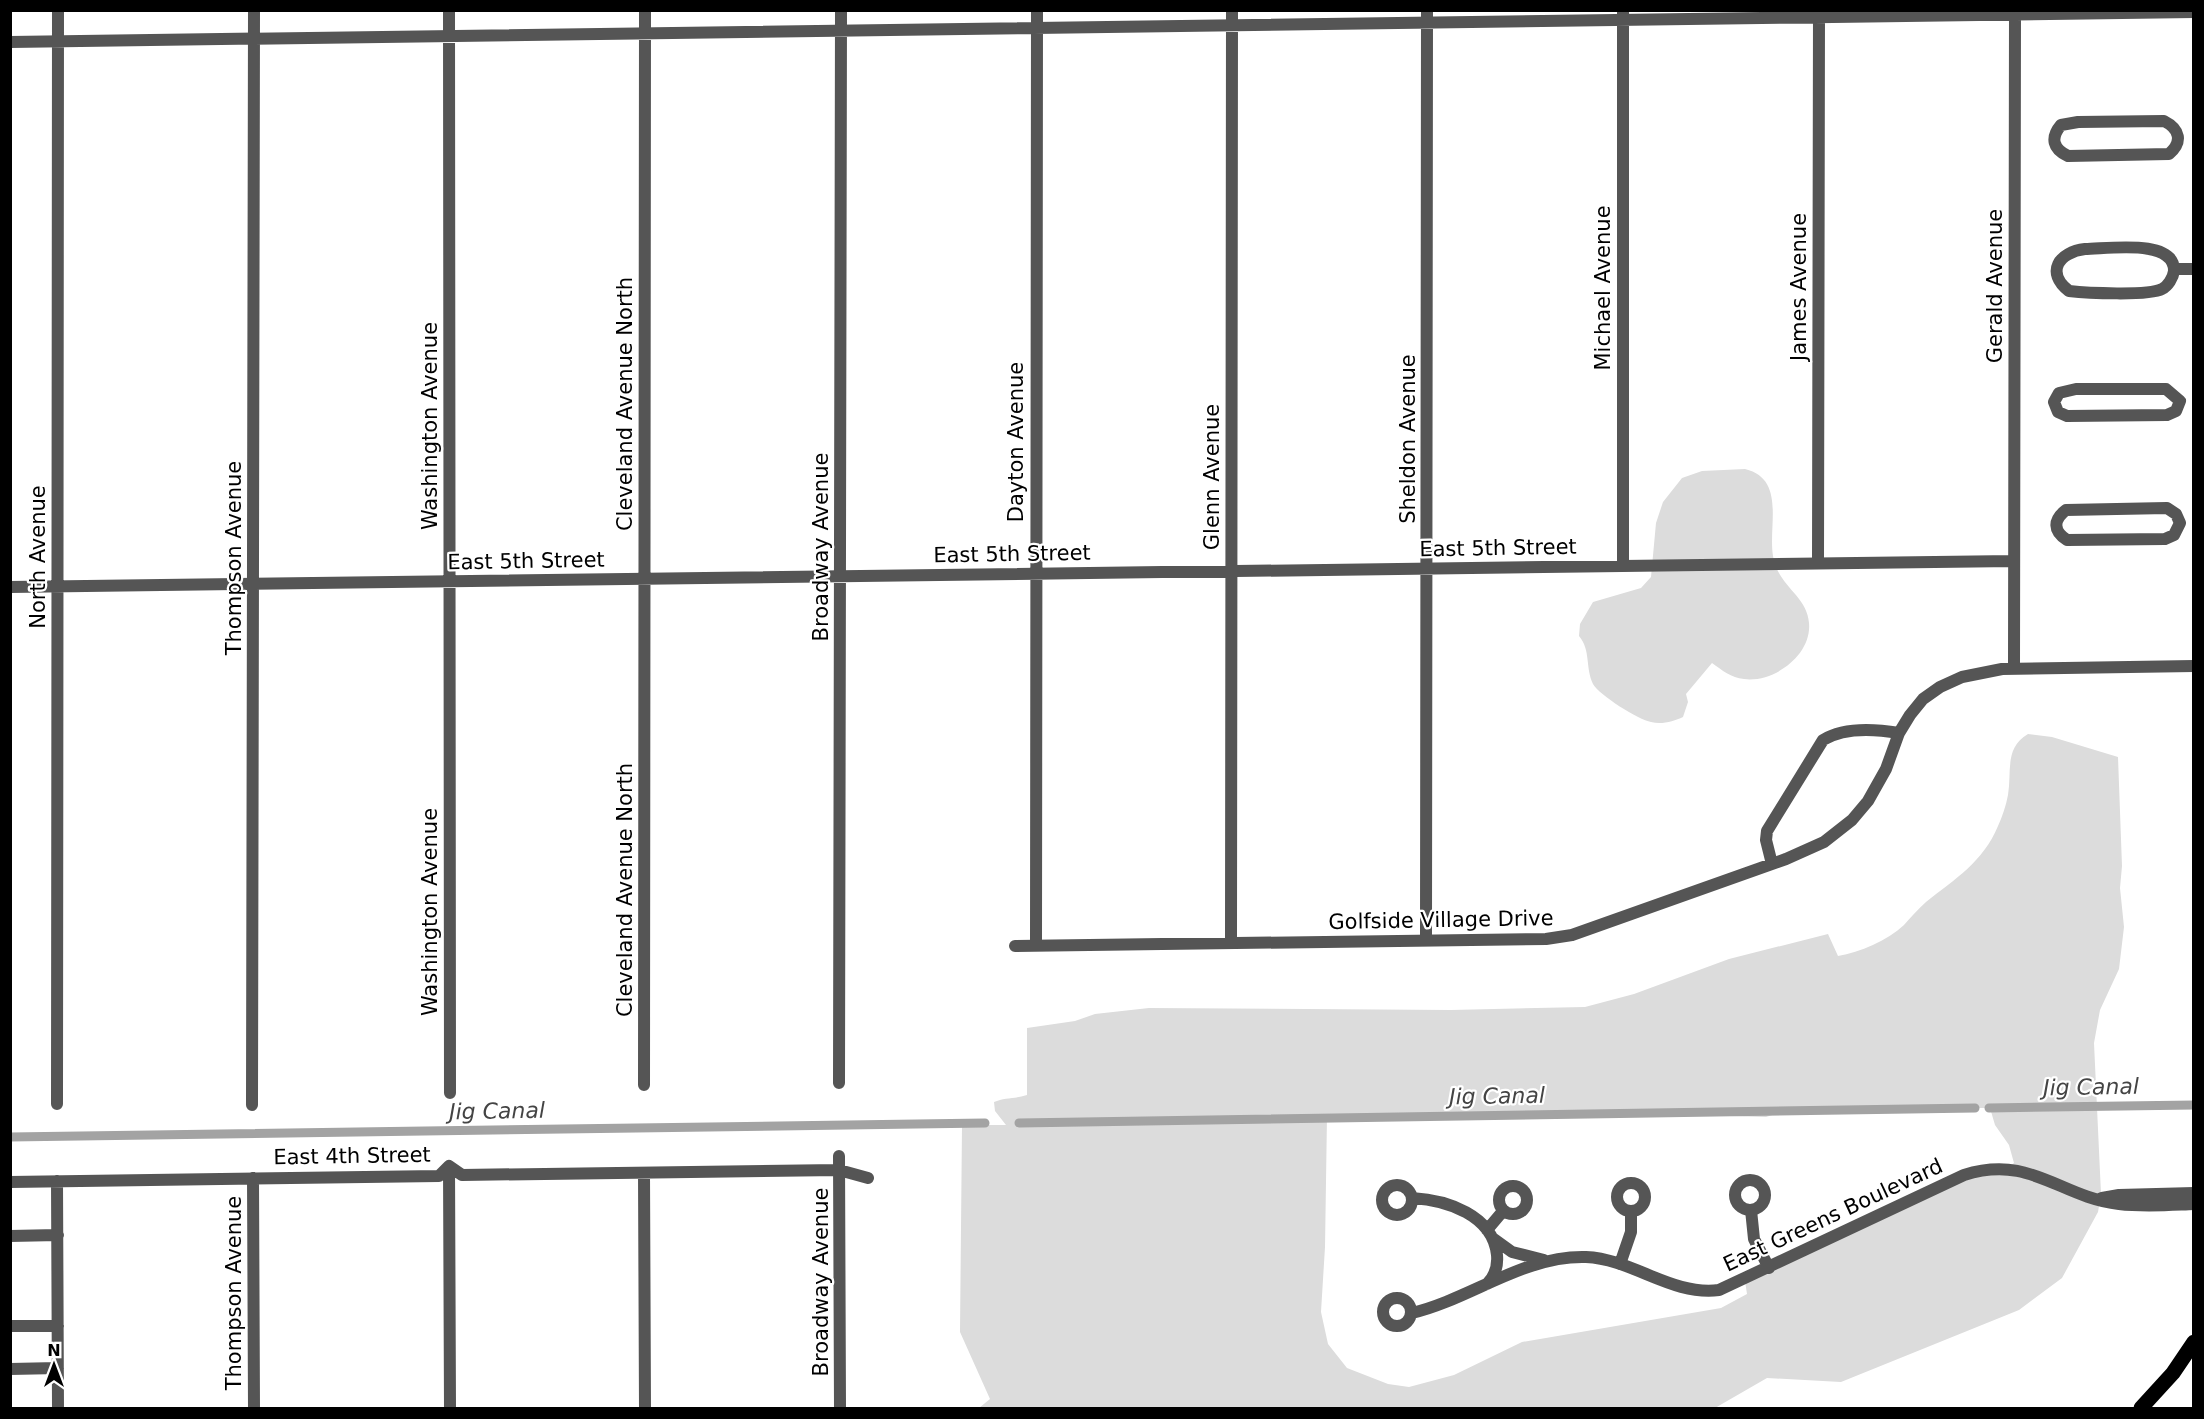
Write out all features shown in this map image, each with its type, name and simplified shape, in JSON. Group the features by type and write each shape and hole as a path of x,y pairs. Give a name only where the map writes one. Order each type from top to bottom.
{"main road":[{"path":"2148,1406 2193,1342"}],"street":[{"name":"North Avenue","path":"57,1104 58,10"},
{"name":"Thompson Avenue","path":"252,1105 254,10"},
{"name":"Washington Avenue","path":"449,10 450,1093"},
{"name":"Cleveland Avenue North","path":"644,1085 645,10"},
{"name":"Broadway Avenue","path":"839,1083 841,10"},
{"name":"Dayton Avenue","path":"1036,946 1037,10"},
{"name":"Glenn Avenue","path":"1231,943 1232,10"},
{"path":"10,42 1232,26 1427,17 2193,12"},
{"name":"Gerald Avenue","path":"2014,668 2015,13"},
{"name":"James Avenue","path":"1818,562 1819,14"},
{"name":"Michael Avenue","path":"1623,15 1623,566"},
{"name":"Sheldon Avenue","path":"1426,940 1427,17"},
{"path":"2164,121 2174,126 2179,137 2177,147 2169,154 2159,155 2068,156 2059,152 2054,143 2055,132 2061,124 2078,122 2164,121"},
{"path":"2179,137 2193,137"},
{"path":"2085,249 2157,249 2168,255 2174,269 2171,282 2161,290 2147,292 2069,291 2061,285 2057,276 2062,256 2071,251 2085,249"},
{"path":"2174,269 2193,269"},
{"path":"2180,402 2176,411 2167,415 2067,416 2058,412 2054,402 2059,393 2076,389 2166,388 2180,402 2193,401"},
{"path":"2167,508 2175,514 2180,523 2174,535 2165,539 2067,540 2059,535 2055,525 2058,516 2066,510 2078,509 2167,508"},
{"path":"2180,523 2193,523"},
{"name":"East 5th Street","path":"10,587 2013,561"},
{"name":"Golfside Village Drive","path":"1015,946 1546,939 1572,935 1772,864 1824,842 1852,820 1881,780 1899,733 1916,706 1940,687 1975,674 2014,668 2193,666"},
{"path":"1772,864 1766,840 1767,831 1823,741 1833,734 1845,732 1899,733"},
{"name":"Broadway Avenue","path":"839,1156 840,1408"},
{"path":"449,1166 450,1408"},
{"name":"East 4th Street","path":"10,1182 439,1176 449,1166 462,1175 840,1170 868,1178"},
{"name":"East Greens Boulevard","path":"1412,1198 1431,1200 1459,1208 1512,1252 1548,1260 1587,1257 1620,1264 1674,1286 1707,1291 1731,1286 1977,1171 2000,1168 2022,1171 2098,1199 2119,1204 2193,1204"},
{"path":"644,1173 645,1408"},
{"name":"Thompson Avenue","path":"253,1178 254,1408"},
{"path":"57,1181 58,1408"},
{"name":"East Greens Boulevard","path":"2098,1199 2119,1195 2193,1193"},
{"path":"1751,1210 1754,1239 1769,1268"},
{"path":"1481,1288 1493,1278 1497,1265 1491,1235 1503,1211"},
{"path":"1620,1264 1631,1232 1631,1211"},
{"path":"10,1236 58,1235"},
{"name":"East Greens Boulevard","path":"1412,1313 1432,1308 1548,1260"},
{"path":"10,1326 58,1326"},
{"path":"10,1369 58,1368"}],"shaded area":[{"path":"1745,469 1758,474 1766,482 1771,493 1773,556 1780,576 1807,613 1808,635 1804,646 1798,656 1779,671 1756,679 1735,677 1712,663 1686,694 1688,702 1683,717 1664,723 1645,720 1611,700 1593,684 1587,653 1579,636 1580,624 1593,602 1641,588 1651,577 1656,523 1663,502 1682,478 1702,471"},
{"path":"2028,734 2052,737 2118,757 2122,866 2120,888 2124,927 2119,969 2100,1010 2094,1043 2101,1194 2098,1212 2062,1278 2019,1310 1841,1382 1767,1378 1715,1408 979,1408 990,1399 960,1332 962,1125 1006,1125 995,1111 994,1102 1027,1095 1027,1028 1075,1021 1095,1014 1149,1008 1451,1010 1585,1007 1634,994 1729,959 1828,934 1838,956 1855,952 1897,931 1926,902 1967,869 1984,850 1992,839 2004,811 2012,753 2020,740","holes":["1794,1108 1990,1108 1995,1125 2009,1145 2014,1163 2010,1166 1974,1169 1745,1281 1747,1294 1721,1308 1522,1342 1454,1375 1409,1387 1388,1384 1347,1368 1328,1344 1321,1312 1325,1247 1327,1116 1692,1115 1766,1117"]}],"waterway":[{"name":"Jig Canal","path":"1989,1108 2194,1105"},
{"name":"Jig Canal","path":"1019,1123 1975,1108"},
{"name":"Jig Canal","path":"10,1137 985,1123"}]}
